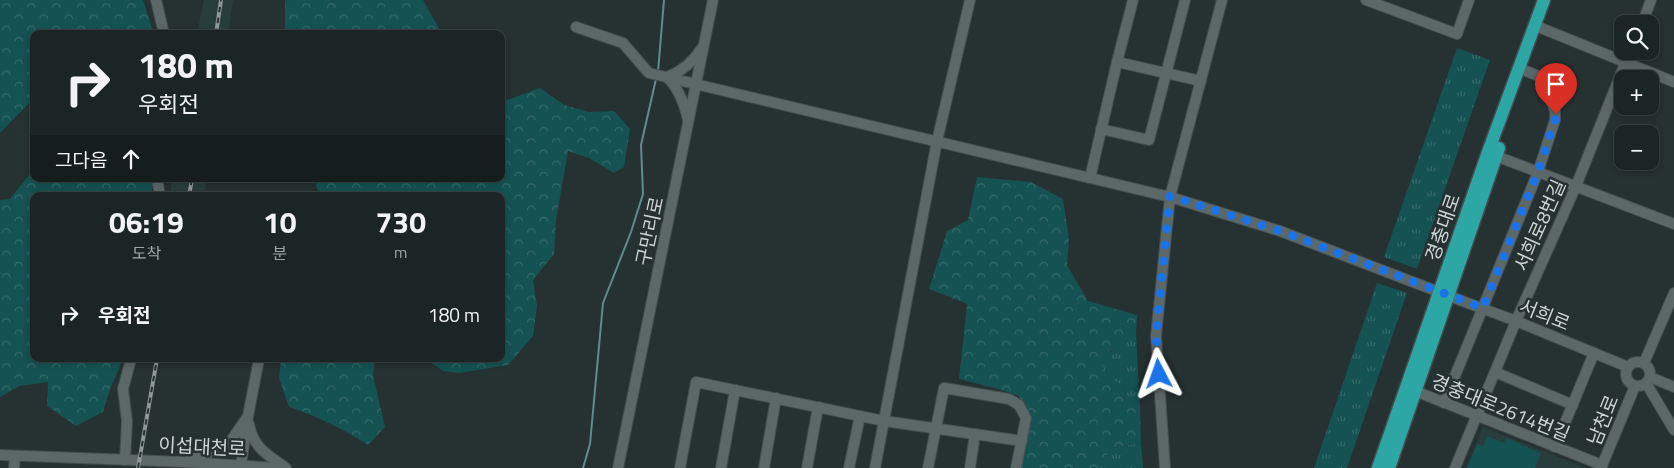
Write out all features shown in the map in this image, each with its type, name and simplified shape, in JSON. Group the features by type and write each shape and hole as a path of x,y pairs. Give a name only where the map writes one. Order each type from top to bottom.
{"main road":[{"name":"경충대로","path":"1388,468 1415,391 1444,294 1544,0"},
{"name":"경충대로","path":"1378,468 1553,0"}],"street":[{"path":"156,0 163,30"},
{"name":"구만리로","path":"618,468 713,0"},
{"path":"875,468 937,141 970,0"},
{"path":"1090,178 1116,62 1133,0"},
{"path":"1101,129 1148,140 1185,0"},
{"path":"1165,468 1156,336 1170,196 1222,0"},
{"path":"1366,0 1457,34 1468,0"},
{"path":"1646,15 1652,0"},
{"name":"서희로","path":"576,27 623,43 649,73 1170,196 1280,231 1483,308 1628,367"},
{"path":"1542,28 1674,82"},
{"path":"689,123 680,94 667,77 677,73 694,60 705,44"},
{"path":"1116,62 1201,81"},
{"name":"서희로8번길","path":"1455,468 1516,321 1576,186 1626,62"},
{"path":"1444,403 1538,172 1555,120 1556,114 1544,80 1526,71"},
{"path":"1496,156 1674,224"},
{"path":"1644,363 1674,293"},
{"path":"1555,447 1594,353"},
{"path":"125,460 127,421 123,389 130,362"},
{"path":"241,465 258,362"},
{"path":"1674,387 1648,380 1639,386 1635,386 1628,382 1626,378 1628,367 1635,362 1644,363 1649,368 1648,380 1674,430"},
{"path":"1495,372 1573,404"},
{"path":"680,468 696,382 884,421 1022,441"},
{"name":"남천로","path":"1602,467 1635,386"},
{"path":"928,468 944,388 1009,399 1019,405 1026,418 1016,468"},
{"path":"721,468 735,390"},
{"name":"경충대로2614번길","path":"1415,391 1602,467"},
{"path":"764,468 776,398"},
{"path":"806,468 818,407"},
{"path":"185,462 209,454 230,442 248,416"},
{"path":"248,416 251,434 259,448 286,468"},
{"path":"849,468 860,416"},
{"path":"970,468 975,434"},
{"name":"이섭대천로","path":"0,455 125,460 148,464 185,462 277,468"},
{"path":"14,468 15,456"}],"shaded area":[{"path":"204,0 233,0 229,30 198,30"},
{"path":"172,182 206,182 205,192 170,192"},
{"path":"1483,427 1586,468 1466,468"}],"green space":[{"path":"0,0 143,0 153,30 30,30 30,102 0,133"},
{"path":"285,0 423,0 440,30 285,30"},
{"path":"1457,48 1490,60 1417,269 1384,257"},
{"path":"540,88 564,105 589,112 614,111 630,129 624,167 614,173 589,158 568,151 556,220 554,254 533,280 537,306 533,336 508,365 459,373 443,371 430,362 505,362 505,192 319,192 316,185 318,182 505,182 505,99 507,100"},
{"path":"30,174 30,182 152,182 152,192 30,192 30,362 122,362 110,389 103,412 76,426 47,406 48,382 19,386 0,397 0,200 10,199"},
{"path":"977,177 1031,182 1063,199 1069,239 1067,265 1088,301 1137,315 1136,334 1110,351 1119,383 1124,386 1125,395 1120,407 1140,407 1141,443 1111,448 1100,468 1021,468 1031,421 1019,396 959,379 967,304 929,289 947,231 968,220"},
{"path":"1377,283 1407,293 1347,468 1314,468"},
{"path":"1136,334 1140,407 1119,407 1124,400 1124,386 1101,374 1106,359 1113,349"},
{"path":"281,362 375,362 373,375 385,427 368,445 330,423 289,407 279,378"},
{"path":"1487,436 1504,443 1506,438 1541,453 1535,468 1467,468 1477,444 1483,446"},
{"path":"1141,443 1143,468 1100,468 1111,448"}],"waterway":[{"path":"658,72 664,0"},
{"path":"583,468 590,444 603,303 631,232 643,194 641,145 656,79"}],"railway":[{"path":"217,30 221,0"},
{"path":"190,192 191,182"},
{"path":"138,468 156,362"}],"route":[{"path":"1159,374 1156,336 1170,196 1280,231 1483,308 1538,172 1556,114"}]}
